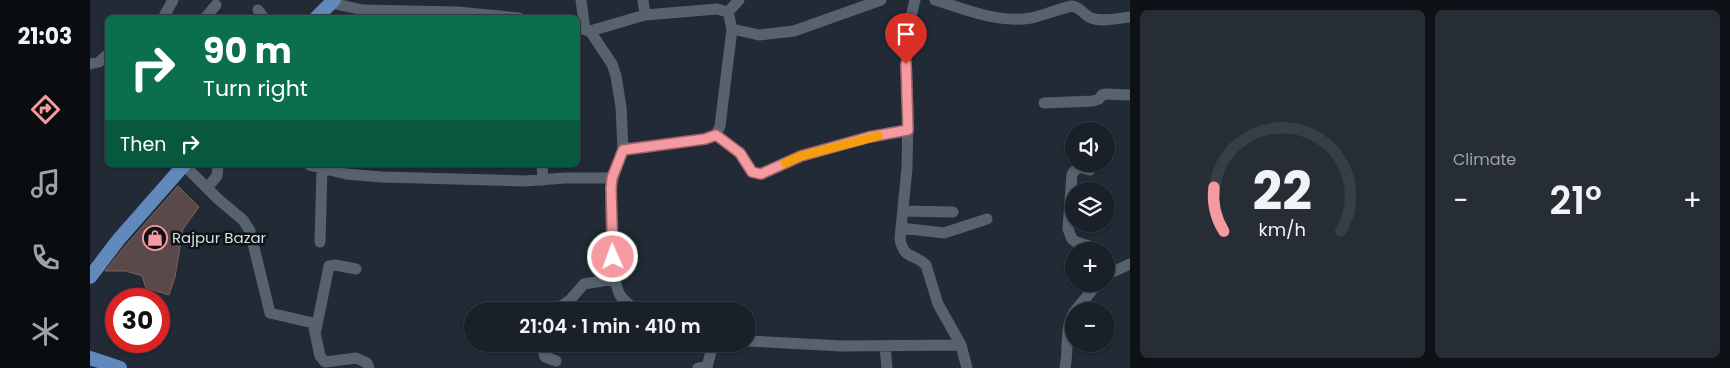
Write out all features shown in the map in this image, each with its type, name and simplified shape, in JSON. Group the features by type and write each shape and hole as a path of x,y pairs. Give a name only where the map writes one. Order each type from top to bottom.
{"main road":[{"path":"319,15 331,1"},
{"path":"90,277 119,239 182,167"},
{"path":"90,358 120,368"}],"street":[{"path":"165,15 173,0"},
{"path":"581,0 584,29 612,64 616,76 621,108 623,150 612,178 611,199 614,279 619,293 627,302"},
{"path":"642,0 644,15"},
{"path":"728,12 739,0"},
{"path":"732,29 759,35 794,31 881,0"},
{"path":"915,0 908,29 906,49 907,180 900,239 902,247 907,254 921,261 926,266 938,304 961,345 967,368"},
{"path":"935,0 992,16 1016,19 1040,16 1072,6 1077,6 1087,16 1095,20 1130,17"},
{"path":"331,1 363,10 456,6 474,15"},
{"path":"208,15 216,5"},
{"path":"584,29 644,15 717,9 728,12"},
{"path":"623,150 705,139 716,135 720,126 732,29 728,12"},
{"path":"90,64 98,62 105,56"},
{"path":"1044,103 1093,101 1100,99 1105,94 1130,95"},
{"path":"716,135 740,153 752,172 761,174 801,156 869,137 908,130"},
{"path":"186,167 243,220 250,231 270,313 272,315 311,321 315,326 320,356 325,362 356,358 367,364 369,368"},
{"path":"207,188 218,176 218,167"},
{"path":"318,167 364,176 525,181 565,178 612,178"},
{"path":"542,167 543,180"},
{"path":"320,242 322,168"},
{"path":"1074,172 1072,174 1068,229 1072,239 1076,242"},
{"path":"903,211 953,212"},
{"path":"901,228 944,232 987,219"},
{"path":"1115,271 1130,264"},
{"path":"316,330 329,266 335,265 356,269"},
{"path":"567,302 584,284 614,279"},
{"path":"1082,302 1090,292"},
{"path":"756,341 842,346 961,345"},
{"path":"885,346 887,368"},
{"path":"543,352 545,357 556,361"},
{"path":"698,368 707,367 711,352"},
{"path":"1065,368 1066,352"}],"building":[{"name":"Rajpur Bazar","path":"178,186 199,207 183,229 175,277 170,292 170,288 146,288 142,276 126,271 105,271"}],"slow traffic":[{"path":"785,163 801,156 878,136"}],"place":[{"name":"Rajpur Bazar","path":"155,238"}],"route":[{"path":"613,257 611,188 612,178 623,150 681,143 711,138 716,135 740,153 752,172 761,174 801,156 869,137 908,130 906,64"}]}
